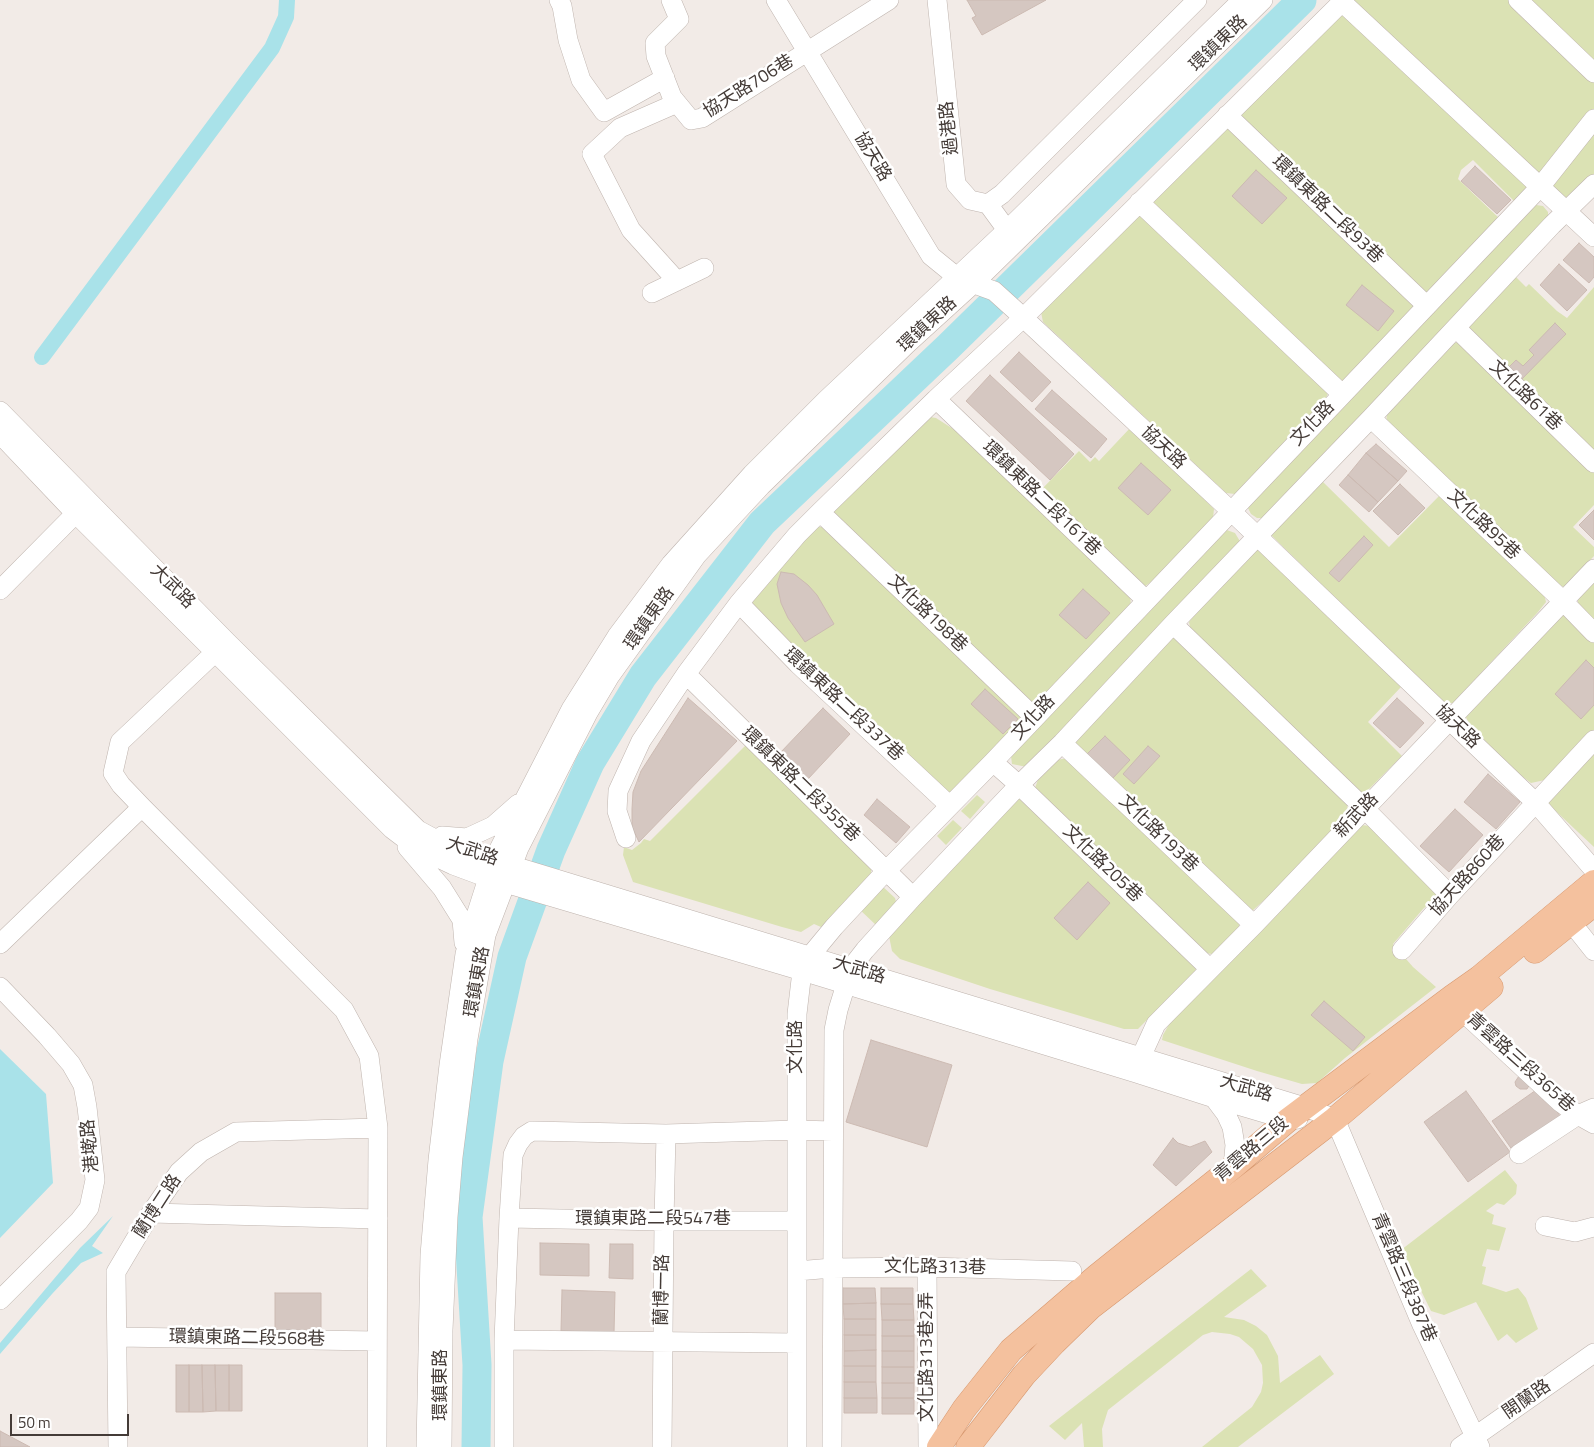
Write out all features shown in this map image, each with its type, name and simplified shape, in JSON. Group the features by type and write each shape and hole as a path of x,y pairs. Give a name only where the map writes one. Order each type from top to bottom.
{"main road":[{"name":"青雲路三段","path":"939,1447 964,1409 1011,1350 1048,1334 1091,1307 1335,1119 1457,1004 1480,978 1594,882"},
{"name":"青雲路三段","path":"968,1447 1024,1375 1048,1334 1097,1276 1297,1113 1457,1004 1594,904"}],"street":[{"path":"558,0 562,6 568,40 581,80 604,112 665,78"},
{"path":"671,0 678,19 656,43 656,56 672,97 677,103 620,128 592,154 630,230 677,281"},
{"name":"協天路","path":"776,0 931,256 966,281 994,291 1019,314 1257,536 1535,802 1594,870"},
{"name":"協天路706巷","path":"677,103 691,120 702,118 889,0"},
{"name":"過港路","path":"937,0 956,184 970,200 988,204"},
{"path":"1007,230 988,204 1002,194 1197,0"},
{"name":"環鎮東路","path":"442,1447 443,1330 448,1217 453,1157 468,1039 486,935 519,848 584,722 610,676 697,555 768,479 907,344 966,281 1007,230 1242,0"},
{"name":"環鎮東路","path":"426,1447 430,1255 436,1179 449,1065 466,954 473,925 508,874 526,797 571,709 617,636 670,564 752,474 826,400 966,281 1264,0"},
{"path":"1518,0 1594,73"},
{"path":"626,838 617,812 618,792 641,741 686,674 739,603 797,535 936,399 1019,314 1139,202 1343,1 1594,237"},
{"name":"環鎮東路二段93巷","path":"1227,115 1428,306"},
{"name":"文化路","path":"797,1447 797,1014 806,963 834,927 887,870 993,762 1540,187 1594,119"},
{"path":"832,1447 834,1030 849,976 865,950 913,897 1594,184"},
{"path":"1139,202 1342,394"},
{"path":"652,293 704,268"},
{"name":"文化路61巷","path":"1456,328 1594,463"},
{"name":"環鎮東路二段161巷","path":"936,399 1146,600"},
{"name":"大武路","path":"0,411 81,508"},
{"name":"文化路95巷","path":"1372,418 1594,633"},
{"name":"大武路","path":"0,434 81,508 221,647 418,830 508,874"},
{"path":"0,590 81,508"},
{"name":"文化路198巷","path":"820,512 1034,717"},
{"name":"新武路","path":"1138,1065 1156,1024 1254,925 1594,569"},
{"name":"環鎮東路二段337巷","path":"739,603 798,664 950,806"},
{"path":"1173,624 1364,808 1450,895"},
{"path":"221,647 120,742 113,772 121,785 142,807 344,1010 370,1056 378,1128 377,1447"},
{"name":"大武路","path":"221,647 392,829 417,848 453,865 508,874 1297,1113"},
{"name":"環鎮東路二段355巷","path":"686,674 913,897"},
{"name":"協天路860巷","path":"1402,950 1535,802 1594,740"},
{"name":"文化路193巷","path":"1062,743 1254,925"},
{"name":"文化路205巷","path":"993,762 1210,969"},
{"path":"418,830 441,836 466,838 493,826 526,797"},
{"path":"0,944 142,807"},
{"path":"392,829 442,888 462,920 466,954"},
{"path":"1571,922 1594,951"},
{"name":"港墘路","path":"0,988 47,1036 71,1064 82,1085 87,1107 95,1180 90,1208 0,1300"},
{"name":"青雲路三段365巷","path":"1457,1004 1560,1102 1589,1116"},
{"name":"大武路","path":"1138,1065 1214,1098 1335,1119"},
{"path":"1214,1098 1226,1114 1232,1127 1235,1145 1233,1167"},
{"path":"1519,1154 1589,1116"},
{"name":"青雲路三段387巷","path":"1335,1119 1471,1444"},
{"name":"蘭博二路","path":"118,1447 116,1272 151,1213 179,1172 201,1152 236,1132 378,1128"},
{"path":"504,1447 504,1340 513,1155 524,1136 532,1131 666,1134 833,1130"},
{"name":"蘭博一路","path":"662,1447 666,1134"},
{"path":"151,1213 378,1219"},
{"name":"環鎮東路二段547巷","path":"509,1218 797,1221"},
{"path":"1545,1226 1575,1232 1594,1228"},
{"name":"文化路313巷","path":"797,1271 832,1268 927,1266 1072,1271"},
{"name":"文化路313巷2弄","path":"927,1266 928,1447"},
{"name":"環鎮東路二段568巷","path":"117,1337 377,1341"},
{"path":"504,1340 797,1343"},
{"name":"開蘭路","path":"1471,1444 1594,1353"}],"green space":[{"path":"1354,0 1509,0 1594,79 1594,110 1542,174 1535,176 1351,3"},
{"path":"1523,0 1594,0 1594,64"},
{"path":"1345,12 1530,190 1515,202 1473,160 1461,170 1458,179 1501,220 1426,295 1242,121 1242,109"},
{"path":"1232,127 1416,303 1414,312 1345,383 1334,381 1151,203 1227,129"},
{"path":"1594,130 1594,174 1567,200 1551,191 1554,182"},
{"path":"1536,205 1543,206 1548,212 1548,218 1264,518 1257,518 1251,514 1248,508 1251,500"},
{"path":"1142,214 1329,391 1326,398 1246,486 1235,494 1226,493 1043,322 1041,312 1128,221"},
{"path":"1515,276 1526,287 1529,284 1567,318 1594,287 1594,453 1471,338 1469,327"},
{"path":"1462,342 1594,469 1594,505 1573,527 1594,547 1594,556 1565,586 1558,588 1386,425 1387,413 1453,343"},
{"path":"924,416 936,418 958,432 1130,593 1131,607 1041,702 1025,703 833,514 836,506"},
{"path":"1131,427 1214,509 1213,518 1155,579 1144,587 1039,492 1079,451 1090,462 1095,457 1099,461"},
{"path":"1322,481 1389,547 1441,494 1544,594 1546,602 1538,612 1453,703 1443,703 1270,534"},
{"path":"817,527 827,527 1025,715 959,790 948,794 754,613 752,598 794,546"},
{"path":"1224,529 1235,533 1241,543 1027,767 1012,764 1011,756"},
{"path":"1259,548 1401,687 1368,722 1402,756 1365,793 1354,791 1191,632 1189,622 1202,605"},
{"path":"1594,582 1594,624 1578,608 1578,597"},
{"path":"1561,613 1594,639 1594,732 1545,780 1531,783 1515,771 1493,749 1469,724 1465,715"},
{"path":"1179,636 1347,802 1348,815 1252,911 1074,747 1076,735 1169,637"},
{"path":"747,744 871,866 871,877 821,927 814,924 801,932 633,882 623,855 624,847 632,850 644,839 650,841"},
{"path":"1594,750 1594,847 1546,802"},
{"path":"1069,758 1239,921 1239,929 1212,954 1200,952 1035,788 1040,774 1055,760"},
{"path":"977,795 985,802 970,819 961,811"},
{"path":"1023,798 1192,959 1196,970 1138,1029 1124,1029 990,989 900,959 892,951 889,936 1012,801"},
{"path":"953,820 962,828 946,845 937,836"},
{"path":"1360,825 1372,826 1438,895 1423,909 1393,944 1413,967 1436,987 1345,1058 1317,1083 1302,1084 1162,1040 1171,1021"},
{"path":"881,885 895,898 897,905 877,926 858,908"},
{"path":"1505,1170 1517,1185 1516,1194 1504,1205 1497,1203 1486,1211 1494,1215 1492,1224 1506,1228 1499,1251 1487,1249 1482,1266 1486,1267 1482,1284 1506,1292 1518,1288 1526,1298 1538,1329 1516,1343 1507,1334 1498,1341 1476,1302 1444,1315 1431,1311 1401,1250"},
{"path":"1251,1269 1267,1286 1224,1317 1244,1320 1256,1326 1267,1335 1278,1356 1280,1383 1320,1355 1334,1374 1238,1447 1202,1447 1252,1407 1261,1392 1263,1383 1262,1365 1253,1349 1239,1337 1212,1332 1203,1335 1108,1410 1102,1429 1103,1447 1084,1447 1082,1423 1065,1440 1049,1426"}],"water":[{"path":"0,1049 46,1094 53,1183 0,1238"},
{"path":"113,1216 92,1246 103,1253 81,1263 0,1354 0,1343 80,1248"}],"building":[{"path":"967,0 1046,0 982,35 972,18 976,16"},
{"path":"1475,166 1511,200 1497,214 1461,181"},
{"path":"1256,170 1287,198 1262,224 1232,196"},
{"path":"1579,243 1594,257 1594,277 1589,283 1563,260"},
{"path":"1559,264 1587,290 1567,311 1540,285"},
{"path":"1362,285 1394,311 1378,331 1346,305"},
{"path":"1555,323 1566,334 1520,381 1507,369 1516,360 1523,366 1534,355 1529,350"},
{"path":"1019,352 1051,382 1032,402 1000,372"},
{"path":"990,375 1074,454 1050,480 966,401"},
{"path":"1052,390 1107,439 1091,458 1035,409"},
{"path":"1376,444 1407,471 1398,481 1366,453"},
{"path":"1366,453 1398,481 1378,502 1348,475"},
{"path":"1141,463 1171,490 1148,515 1118,488"},
{"path":"1348,475 1378,502 1369,512 1339,485"},
{"path":"1400,484 1425,508 1398,535 1373,511"},
{"path":"1594,510 1594,540 1579,525"},
{"path":"1364,536 1373,545 1339,582 1329,573"},
{"path":"781,572 794,574 808,585 817,595 834,624 805,642 788,618 781,603 777,584"},
{"path":"1083,589 1110,613 1086,639 1059,615"},
{"path":"1586,660 1594,668 1594,705 1581,719 1555,694"},
{"path":"985,689 1018,719 1003,734 971,704"},
{"path":"688,698 737,741 639,842 632,827 633,792 641,771"},
{"path":"1397,698 1424,723 1400,748 1373,723"},
{"path":"823,708 850,734 808,779 780,753"},
{"path":"1105,736 1130,760 1112,779 1087,754"},
{"path":"1148,746 1160,756 1134,784 1123,774"},
{"path":"1488,774 1520,802 1496,829 1464,802"},
{"path":"877,799 910,827 896,843 864,815"},
{"path":"1455,809 1483,835 1449,872 1420,846"},
{"path":"1088,882 1110,903 1077,940 1054,918"},
{"path":"1324,1001 1365,1037 1353,1051 1311,1015"},
{"path":"871,1040 952,1065 927,1147 846,1122"},
{"path":"1519,1076 1530,1084 1527,1089 1520,1089 1516,1086 1515,1082"},
{"path":"1539,1088 1561,1117 1513,1151 1492,1121"},
{"path":"1466,1091 1510,1152 1468,1182 1424,1122"},
{"path":"1173,1138 1178,1143 1190,1147 1205,1141 1212,1152 1176,1186 1153,1165"},
{"path":"540,1243 589,1244 589,1276 540,1275"},
{"path":"610,1244 633,1244 633,1279 609,1278"},
{"path":"843,1288 875,1288 876,1303 843,1304"},
{"path":"881,1288 913,1288 913,1304 881,1304"},
{"path":"562,1290 615,1292 614,1333 561,1331"},
{"path":"275,1293 321,1293 321,1331 275,1331"},
{"path":"876,1303 876,1319 844,1319 843,1304"},
{"path":"881,1304 913,1304 914,1320 882,1320"},
{"path":"844,1319 876,1319 876,1335 844,1335"},
{"path":"882,1320 914,1320 914,1336 882,1336"},
{"path":"844,1335 876,1335 876,1350 844,1351"},
{"path":"882,1336 914,1336 914,1351 882,1351"},
{"path":"876,1350 876,1366 844,1366 844,1351"},
{"path":"882,1351 914,1351 914,1367 882,1367"},
{"path":"176,1365 189,1365 189,1412 176,1412"},
{"path":"189,1365 202,1365 203,1412 189,1412"},
{"path":"202,1365 215,1365 216,1411 203,1412"},
{"path":"215,1365 229,1365 229,1411 216,1411"},
{"path":"229,1365 242,1365 242,1411 229,1411"},
{"path":"844,1366 876,1366 876,1382 844,1382"},
{"path":"882,1367 914,1367 914,1383 882,1383"},
{"path":"844,1382 876,1382 877,1398 844,1398"},
{"path":"882,1383 914,1383 914,1398 882,1398"},
{"path":"844,1398 877,1398 877,1413 844,1413"},
{"path":"882,1398 914,1398 914,1414 882,1414"},
{"path":"0,1431 30,1447 0,1447"}],"waterway":[{"path":"42,357 272,48 286,17 287,0"},
{"path":"476,1447 477,1365 468,1217 489,1061 512,957 551,850 590,763 643,676 762,523 948,347 1302,0"}]}
